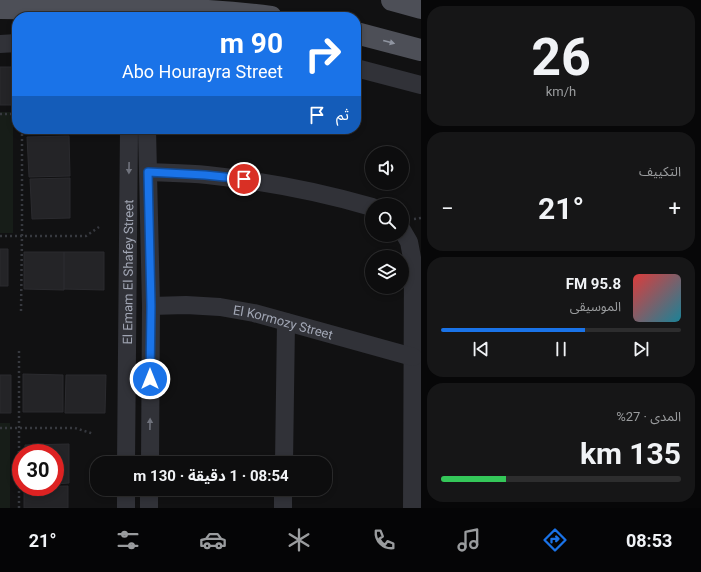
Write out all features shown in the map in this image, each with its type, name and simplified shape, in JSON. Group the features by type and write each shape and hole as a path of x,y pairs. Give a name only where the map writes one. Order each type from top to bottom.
{"main road":[{"path":"392,0 421,8"},
{"path":"0,8 178,9 223,12"},
{"path":"361,34 421,50"}],"street":[{"path":"0,44 12,43"},
{"path":"361,69 421,85"},
{"name":"El Emam El Shafey Street","path":"126,456 129,134"},
{"name":"El Emam El Shafey Street","path":"147,134 151,306 150,456"},
{"path":"148,172 205,175 258,181 310,191 365,205"},
{"path":"409,240 414,263 412,508"},
{"name":"El Kormozy Street","path":"151,306 186,305 220,307 254,313 413,357"},
{"path":"284,456 286,322"},
{"path":"126,496 126,508"},
{"path":"149,496 149,508"},
{"path":"283,508 284,496"}],"path":[{"path":"0,114 12,114"},
{"path":"20,311 22,134"},
{"path":"0,236 86,236 99,227"},
{"path":"19,351 19,508"},
{"path":"0,428 75,428 94,434"}],"shaded area":[{"path":"0,112 12,112 13,233 0,233"},
{"path":"0,423 10,423 10,508 0,508"}],"building":[{"path":"0,67 12,67 12,105 0,105"},
{"path":"69,136 70,176 29,177 27,137"},
{"path":"70,178 70,218 32,219 30,179"},
{"path":"0,249 8,249 8,286 0,286"},
{"path":"24,252 64,252 64,290 24,289"},
{"path":"64,252 104,252 104,290 64,289"},
{"path":"23,374 63,375 63,412 23,412"},
{"path":"0,375 11,375 11,413 0,413"},
{"path":"66,375 106,375 105,413 65,413"},
{"path":"64,444 69,444 69,483 64,483"},
{"path":"64,486 68,486 68,508 24,508 24,496 64,496"}],"route":[{"path":"150,379 151,306 148,172 244,179"}]}
